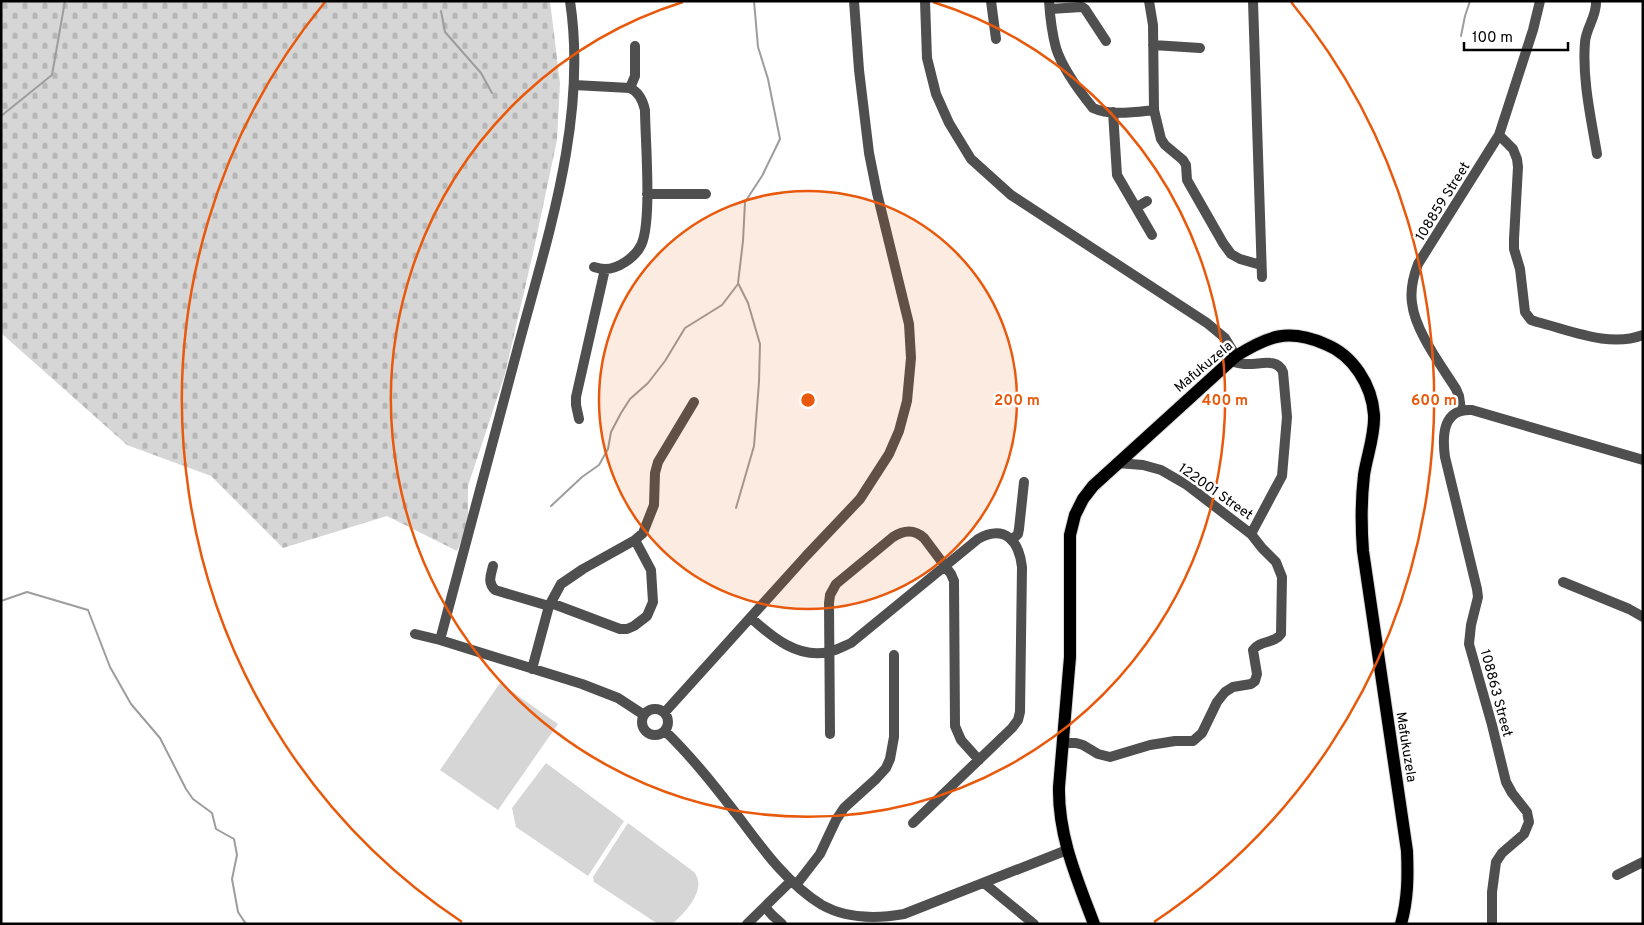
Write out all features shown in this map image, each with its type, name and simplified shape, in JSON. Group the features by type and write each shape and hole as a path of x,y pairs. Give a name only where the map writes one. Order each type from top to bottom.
{"main road":[{"name":"Mafukuzela","path":"1094,924 1067,850 1060,820 1059,806 1062,743 1070,657 1070,535 1075,515 1083,499 1093,486 1233,358 1258,342 1276,337 1294,336 1311,338 1330,346 1346,357 1367,386 1374,416 1365,472 1360,522 1407,851 1408,885 1401,924"}],"street":[{"path":"440,640 563,178 574,85 574,44 570,1"},
{"path":"665,712 860,499 890,454 907,401 911,358 909,324 869,153 858,70 854,1"},
{"path":"926,1 927,58 936,94 949,123 971,159 1011,195 1207,323 1225,338 1233,358"},
{"path":"991,1 996,39"},
{"path":"1149,1 1153,25 1154,110 1161,139 1165,145 1184,160 1187,180 1231,254 1240,259 1262,265"},
{"path":"1253,1 1262,277"},
{"name":"108859 Street","path":"1461,410 1456,389 1425,338 1415,317 1411,289 1418,264 1499,135 1533,30 1540,1"},
{"path":"1596,1 1596,11 1585,40 1585,60 1586,81 1597,154"},
{"path":"1106,41 1082,7 1049,5 1057,48 1062,62 1093,108 1100,112 1154,110"},
{"path":"1153,45 1200,48"},
{"path":"630,88 635,76 635,46"},
{"path":"574,85 630,88 642,99 645,110 646,230 640,248 625,262 605,269 594,267"},
{"path":"1113,112 1117,175 1152,235"},
{"path":"1499,135 1513,148 1518,167 1514,244 1520,269 1523,304 1527,315 1531,320 1537,322 1610,341 1643,335"},
{"path":"647,194 706,194"},
{"path":"1136,207 1147,201"},
{"path":"579,419 576,397 605,269"},
{"name":"122001 Street","path":"1117,463 1143,465 1161,470 1187,485 1252,534 1282,476 1287,417 1283,372 1281,367 1276,364 1246,364 1233,358"},
{"path":"532,669 550,605 558,589 566,580 635,540 643,533 654,505 655,473 658,462 694,402"},
{"path":"1461,410 1472,410 1643,460"},
{"name":"108863 Street","path":"1461,410 1456,413 1444,430 1444,446 1477,589 1478,597 1471,625 1470,644 1502,770 1512,793 1527,812 1530,822 1524,834 1502,853 1496,862 1492,892 1492,924"},
{"path":"1012,540 1018,534 1024,482"},
{"path":"830,734 829,603 832,589 843,577 893,537 906,531 916,532 920,534 951,574 954,586 955,726 961,740 979,760"},
{"path":"751,618 769,634 797,650 810,653 829,652 851,643 984,536 1004,534 1012,540 1020,554 1022,567 1020,712 1018,720 1012,728 913,823"},
{"path":"1062,743 1083,745 1098,754 1110,757 1150,745 1175,741 1193,741 1202,733 1217,702 1225,692 1233,686 1251,684 1255,681 1257,674 1253,650 1258,644 1275,640 1280,634 1283,586 1282,577 1276,562 1262,548 1252,534"},
{"path":"493,566 490,579 495,590 550,605 620,629 627,629 634,626 650,612 653,602 650,570 635,540"},
{"path":"1563,582 1643,617"},
{"path":"415,634 582,684 618,698 644,715"},
{"path":"747,924 794,883 820,854 836,820 844,808 886,768 890,759 894,737 894,655"},
{"path":"656,708 665,712 668,724 664,731 658,735 647,732 642,722 644,715 651,709 656,708"},
{"path":"664,731 707,776 760,845 794,883 822,905 850,915 880,918 904,914 1067,850"},
{"path":"1617,875 1643,862"},
{"path":"984,883 1034,924"},
{"path":"765,907 782,924"}],"green space":[{"path":"1,1 550,1 560,83 557,140 505,374 468,486 468,524 457,551 387,516 283,548 211,476 127,445 1,333"},
{"path":"500,683 558,724 498,810 440,770"},
{"path":"546,763 624,821 588,876 516,827 512,808"},
{"path":"628,823 694,872 698,879 697,893 693,900 683,914 672,924 658,924 594,882 593,877"}],"waterway":[{"path":"1,116 52,75 65,1"},
{"path":"736,508 754,446 759,382 760,344 748,303 738,283 745,202 762,176 780,139 768,79 758,47 754,1"},
{"path":"1461,36 1470,1"},
{"path":"441,11 445,32 481,73 492,93"},
{"path":"551,506 582,477 599,465 608,449 611,432 621,413 630,399 648,383 665,361 685,328 722,305 738,284"},
{"path":"1,601 27,592 88,610 110,667 131,704 160,738 193,799 212,813 216,829 234,839 237,855 232,879 238,912 246,924"}]}
